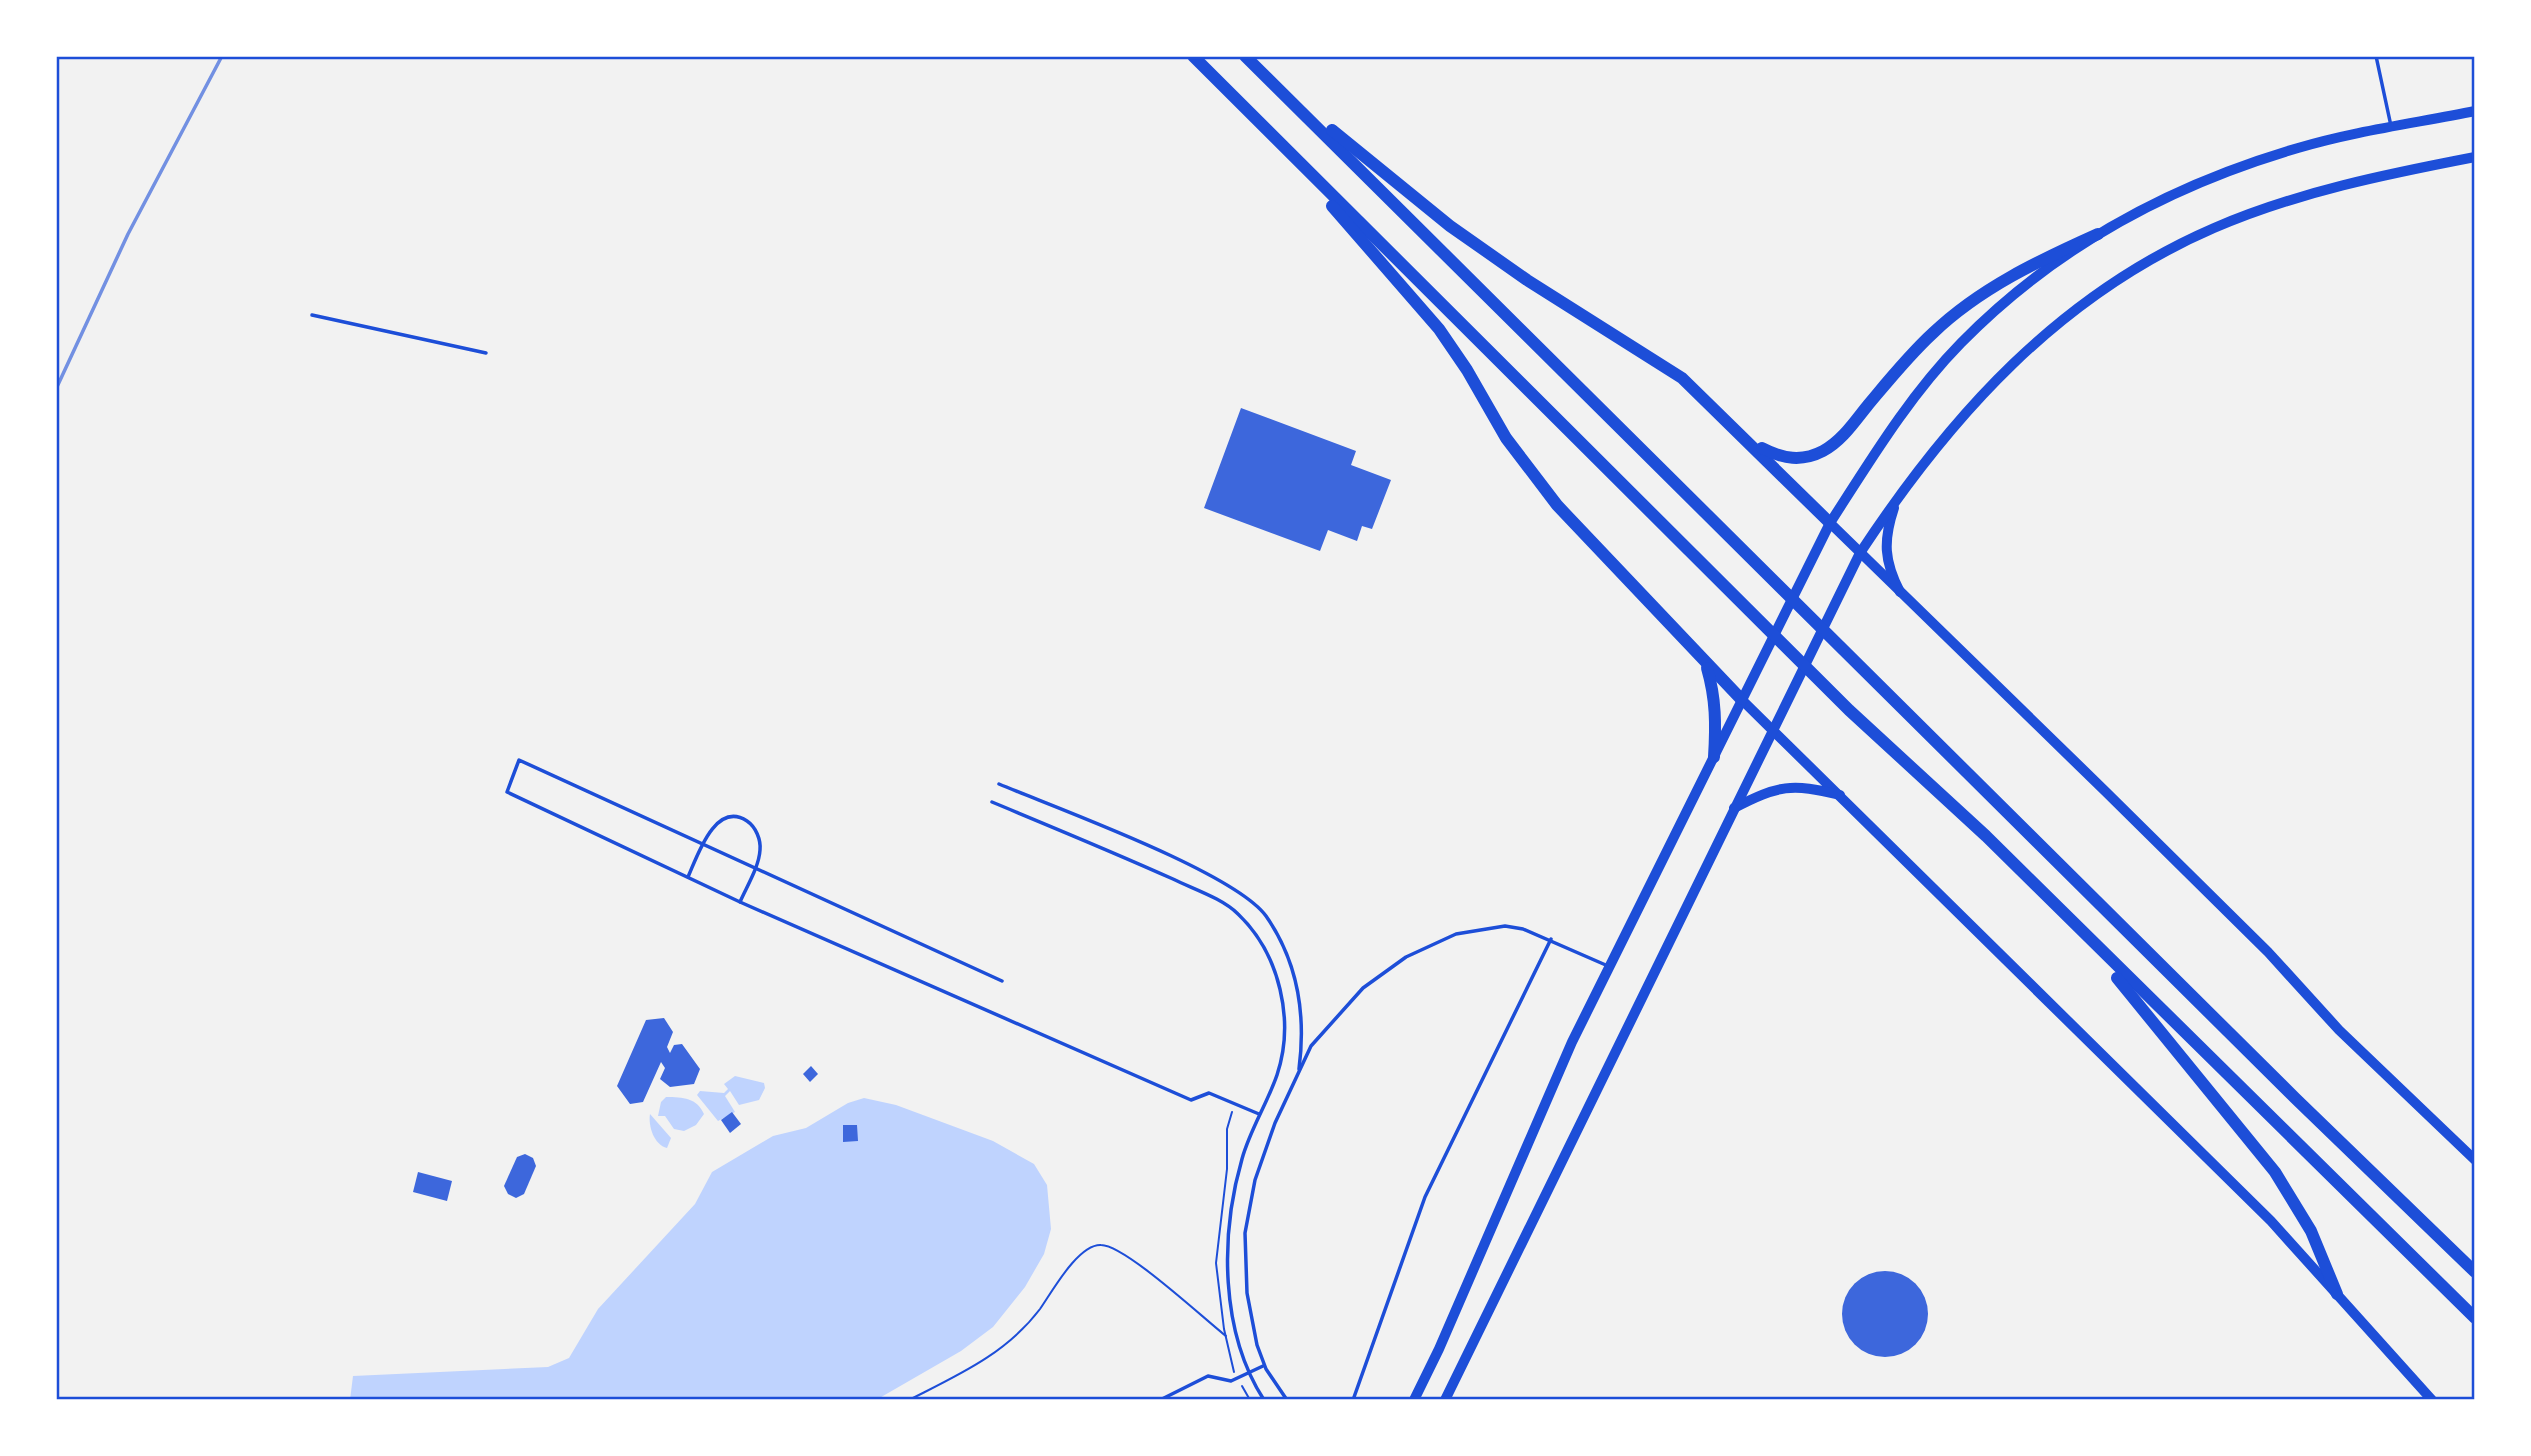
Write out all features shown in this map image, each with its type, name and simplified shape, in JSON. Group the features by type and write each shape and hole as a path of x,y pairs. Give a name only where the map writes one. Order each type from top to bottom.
{"highway":[{"path":"1193,56 1849,710 1986,836 2080,932 2475,1318"},
{"path":"1245,56 2433,1234 2475,1272"},
{"path":"1273,82 1450,226 1527,280 1682,378 1830,523"},
{"path":"1268,132 1439,329 1467,370 1506,438 1557,505 1741,699"},
{"path":"1749,441 1780,458 1801,459 1824,451 1843,434 1916,350 1962,308 2031,264 2098,234"},
{"path":"1706,664 1717,716 1714,757"},
{"path":"2080,932 2276,1172 2311,1231 2337,1294"}],"main road":[{"path":"1414,1400 1439,1349 1572,1042 1741,699 1830,523 1904,412 1961,343 2046,270 2098,234 2172,193 2299,148 2475,111"},
{"path":"1445,1400 1860,553 1899,494 1951,427 2032,344 2117,281 2166,251 2264,209 2334,187 2475,157"},
{"path":"1899,494 1887,531 1885,552 1888,570 1900,592"},
{"path":"1830,523 2268,952 2339,1030 2475,1160"},
{"path":"1741,699 2271,1221 2432,1400"},
{"path":"1734,808 1775,790 1794,786 1841,795"}],"lane":[{"path":"2376,56 2392,127"},
{"path":"313,315 486,353"},
{"path":"1002,981 519,761 506,792 740,902 1191,1100 1209,1093 1259,1114"},
{"path":"999,784 1228,884 1265,915 1296,974 1303,1035 1298,1074"},
{"path":"992,802 1134,862 1237,912 1263,944 1279,983 1286,1040 1276,1076 1242,1159 1229,1231 1229,1296 1247,1374 1264,1400"},
{"path":"688,877 702,844 720,821 742,818 753,825 760,842 754,869 740,902"},
{"path":"1287,1400 1264,1366 1256,1345 1247,1293 1245,1233 1255,1180 1275,1123 1311,1046 1363,988 1406,957 1456,934 1505,926 1524,929 1610,967"},
{"path":"1353,1400 1425,1197 1551,939"},
{"path":"1160,1400 1208,1376 1231,1381 1264,1366"}],"path":[{"path":"909,1400 991,1357 1024,1328 1077,1257 1089,1248 1101,1245 1114,1249 1134,1262 1226,1336"},
{"path":"1237,1378 1250,1400"}],"water":[{"path":"735,1076 764,1083 765,1088 759,1100 739,1105 730,1091 725,1096 735,1112 718,1121 697,1095 700,1091 724,1093 728,1089 724,1084"},
{"path":"666,1097 689,1100 698,1105 704,1114 696,1125 684,1131 674,1129 665,1116 658,1116 661,1102"},
{"path":"864,1098 896,1105 993,1141 1034,1164 1047,1185 1051,1229 1044,1254 1025,1287 993,1327 961,1351 876,1400 350,1400 353,1376 548,1367 569,1358 598,1309 695,1204 712,1172 773,1136 806,1128 848,1103"},
{"path":"650,1114 671,1138 667,1148 659,1143 653,1134"}],"building":[{"path":"1241,408 1356,451 1351,465 1391,480 1372,529 1362,526 1357,541 1328,530 1320,551 1204,508"},
{"path":"664,1018 673,1032 667,1047 670,1053 674,1045 682,1044 700,1069 694,1084 670,1087 660,1079 665,1068 661,1062 643,1102 630,1104 617,1086 646,1020"},
{"path":"811,1066 818,1074 810,1082 803,1074"},
{"path":"732,1112 741,1124 730,1133 721,1120"},
{"path":"843,1125 857,1125 858,1141 843,1142"},
{"path":"525,1154 533,1158 536,1166 524,1194 516,1198 508,1194 504,1186 517,1157"},
{"path":"418,1172 452,1181 447,1201 413,1192"},
{"path":"1877,1271 1893,1271 1916,1283 1925,1297 1928,1314 1925,1331 1916,1345 1893,1357 1877,1357 1861,1350 1849,1338 1842,1322 1842,1306 1849,1290 1861,1278"}],"railway":[{"path":"56,389 128,234 222,56"}]}
